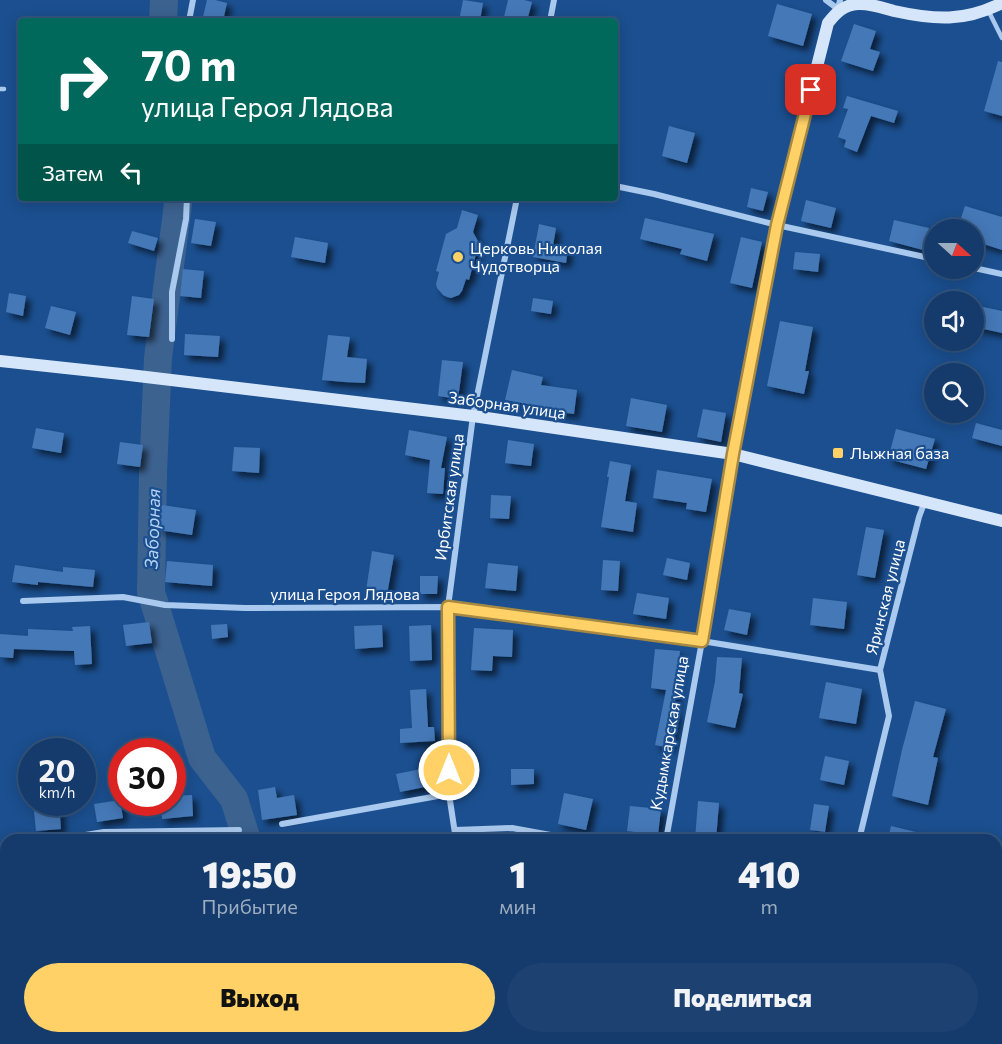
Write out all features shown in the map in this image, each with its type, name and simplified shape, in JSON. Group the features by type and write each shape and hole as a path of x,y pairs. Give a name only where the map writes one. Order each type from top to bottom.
{"street":[{"path":"190,18 193,0"},
{"path":"551,18 554,0"},
{"path":"826,0 839,5 857,4 933,17 961,18 1002,3"},
{"name":"Кудымкарская улица","path":"667,834 733,454 777,225 828,23 839,5"},
{"path":"618,187 777,225 924,257"},
{"path":"172,339 172,292 186,219 187,201"},
{"name":"Ирбитская улица","path":"455,834 449,794 448,607 474,416 516,201"},
{"path":"984,270 1002,274"},
{"name":"Заборная улица","path":"0,361 474,416 733,454 1002,521"},
{"name":"Яринская улица","path":"860,834 889,716 880,670 925,501"},
{"name":"улица Героя Лядова","path":"23,601 123,597 165,605 222,607 448,607 702,641 880,670"},
{"path":"282,824 449,794"},
{"path":"455,830 512,828 545,834"},
{"path":"92,834 239,830"}],"lane":[{"path":"988,10 1002,38"}],"building":[{"path":"207,0 227,3 224,18 203,18"},
{"path":"463,0 483,3 480,18 460,18"},
{"path":"508,0 532,2 528,18 504,18"},
{"path":"777,4 812,14 803,46 768,36"},
{"path":"854,24 876,31 870,49 880,52 873,71 841,61"},
{"path":"998,61 1002,62 1002,116 984,111"},
{"path":"847,96 898,111 894,123 871,116 857,152 844,147 846,140 838,137 848,109 843,108"},
{"path":"669,126 695,133 687,163 662,156"},
{"path":"751,188 768,192 763,211 747,207"},
{"path":"806,200 836,208 831,228 801,221"},
{"path":"965,206 1002,217 1002,250 984,244 984,219 961,219"},
{"name":"Церковь Николая Чудотворца","path":"462,210 478,215 473,232 479,243 469,280 466,279 459,295 451,298 443,295 437,288 439,272 436,271 446,234 457,228"},
{"path":"645,218 714,234 707,261 680,254 682,249 640,239"},
{"path":"195,219 216,222 211,246 191,243"},
{"path":"894,220 924,227 923,250 889,241"},
{"path":"539,224 556,228 553,246 568,249 566,263 533,257"},
{"path":"132,231 158,238 154,251 128,243"},
{"path":"295,237 328,243 325,263 291,257"},
{"path":"741,237 762,242 752,288 730,283"},
{"path":"795,252 820,254 818,272 793,269"},
{"path":"183,269 204,271 201,298 180,296"},
{"path":"9,293 26,296 23,316 6,312"},
{"path":"132,296 154,299 149,337 127,335"},
{"path":"533,298 553,301 551,314 531,311"},
{"path":"51,306 76,312 70,335 45,328"},
{"path":"984,307 1002,311 1002,333 984,329"},
{"path":"780,321 813,327 805,371 809,371 804,394 767,386"},
{"path":"185,334 220,336 218,357 184,355"},
{"path":"328,335 350,337 347,357 367,359 365,383 322,380"},
{"path":"442,360 463,362 458,399 438,396"},
{"path":"512,370 543,377 541,385 577,390 574,414 505,400"},
{"path":"631,398 667,405 662,432 626,426"},
{"path":"703,409 726,413 721,442 697,437"},
{"path":"976,423 1002,430 1002,446 972,438"},
{"path":"36,428 64,433 61,453 32,448"},
{"path":"896,429 935,439 926,469 888,459"},
{"path":"409,430 447,437 441,468 445,468 443,494 427,493 430,460 405,455"},
{"path":"508,440 534,444 531,466 505,463"},
{"path":"120,442 143,445 140,467 117,464"},
{"path":"234,447 260,448 259,473 232,471"},
{"path":"610,461 631,465 625,501 637,503 633,532 601,527"},
{"path":"657,470 712,479 706,512 686,509 687,503 653,498"},
{"path":"491,495 511,496 509,519 490,518"},
{"path":"162,505 196,510 192,535 158,530"},
{"path":"866,527 884,530 875,578 857,575"},
{"path":"372,551 394,555 387,595 366,591"},
{"path":"667,558 690,563 687,580 663,575"},
{"path":"603,560 620,561 618,591 601,590"},
{"path":"167,561 213,565 212,586 165,582"},
{"path":"488,563 518,566 516,591 485,588"},
{"path":"15,565 63,572 63,567 95,570 93,587 12,582"},
{"path":"420,576 438,576 437,594 420,594"},
{"path":"637,593 669,598 666,619 633,614"},
{"path":"813,598 847,602 844,629 810,625"},
{"path":"729,609 751,613 747,635 724,630"},
{"path":"149,622 152,643 126,646 123,625"},
{"path":"227,624 228,637 212,639 211,625"},
{"path":"382,625 383,647 355,649 354,626"},
{"path":"431,625 432,660 410,661 409,626"},
{"path":"90,626 92,664 75,665 74,651 14,649 13,658 0,657 0,634 28,636 28,629 73,631 72,627"},
{"path":"474,628 513,630 512,657 493,656 492,671 471,670"},
{"path":"655,649 680,651 674,712 677,713 670,748 655,745 666,690 651,688"},
{"path":"717,657 742,658 739,693 743,694 735,728 707,722"},
{"path":"826,682 862,689 856,724 819,718"},
{"path":"426,689 428,727 434,727 435,741 400,743 400,729 412,728 410,690"},
{"path":"915,701 946,709 933,757 938,758 928,805 892,796"},
{"path":"825,756 849,761 844,785 820,780"},
{"path":"421,769 425,787 400,792 396,774"},
{"path":"511,769 534,769 534,784 511,785"},
{"path":"275,787 277,798 294,795 297,815 262,820 258,790"},
{"path":"564,793 593,799 586,830 558,824"},
{"path":"186,795 192,795 193,816 162,819 162,816 186,816"},
{"path":"698,801 719,803 716,834 695,834"},
{"path":"108,802 108,816 123,816 123,818 97,822 96,804"},
{"path":"814,804 829,806 825,832 810,830"},
{"path":"630,806 661,809 658,834 627,831"},
{"path":"34,816 60,816 61,829 36,831"},
{"path":"891,826 924,834 889,834"}],"waterway":[{"name":"Заборная","path":"163,18 164,0"},
{"name":"Заборная","path":"178,201 158,358 151,592 202,758 234,799 245,834"}],"place":[{"name":"Церковь Николая Чудотворца","path":"458,257"},
{"name":"Лыжная база","path":"838,453"}],"route":[{"path":"449,770 448,607 702,641 733,454 777,225 811,90"}]}
